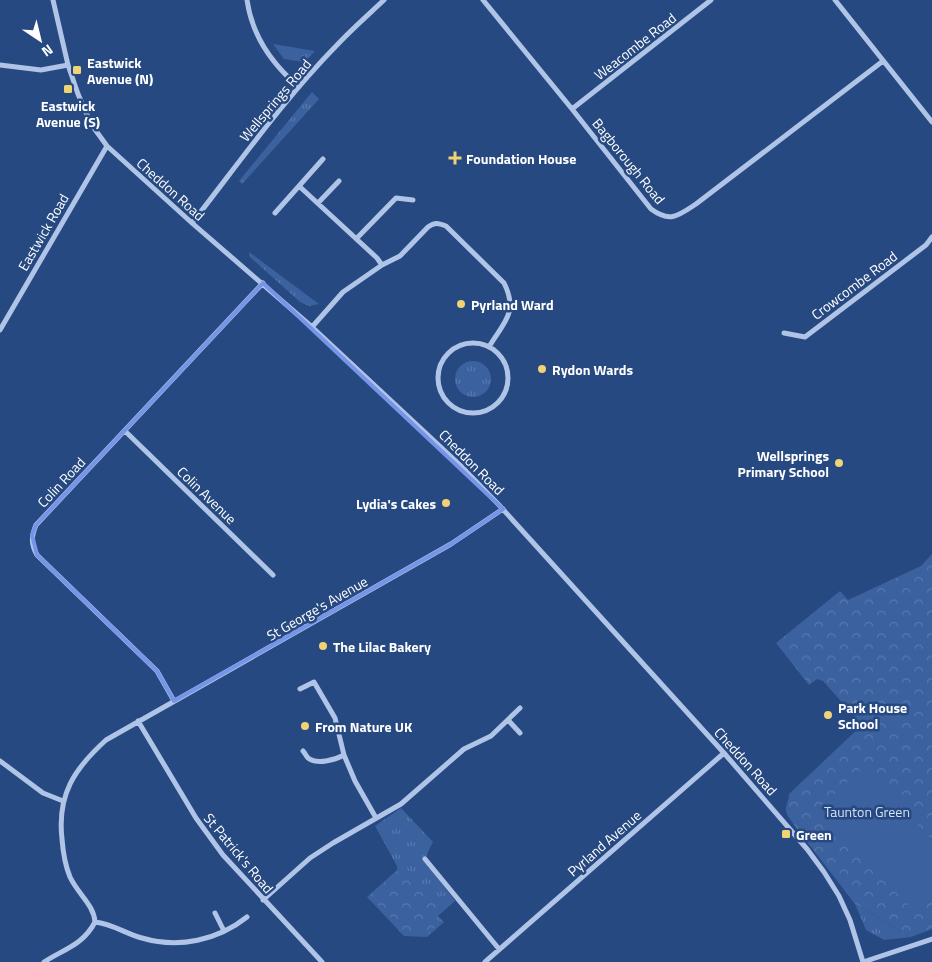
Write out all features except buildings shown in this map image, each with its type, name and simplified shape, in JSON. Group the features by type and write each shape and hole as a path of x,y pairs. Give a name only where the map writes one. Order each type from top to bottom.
{"street":[{"name":"Cheddon Road","path":"53,0 68,64 84,110 91,124 107,146 192,224 312,327 445,451 503,509 790,828 824,872 850,920 863,962"},
{"path":"247,0 255,31 264,48 281,70 299,87"},
{"name":"Wellsprings Road","path":"192,224 299,87 337,45 384,0"},
{"name":"Bagborough Road","path":"483,0 651,209 659,215 666,217 677,217 704,198 883,61"},
{"name":"Weacombe Road","path":"572,109 711,0"},
{"path":"835,0 932,122"},
{"path":"0,65 41,70 68,64"},
{"name":"Eastwick Road","path":"0,330 107,146"},
{"path":"275,213 323,159"},
{"path":"318,203 339,181"},
{"path":"299,186 357,238 382,265"},
{"path":"357,238 396,198 413,200"},
{"path":"312,327 343,292 382,265 400,256 433,223 438,223 446,226 504,283 509,294 509,316 489,347"},
{"name":"Crowcombe Road","path":"784,333 804,337 926,245 932,237"},
{"name":"Colin Road","path":"174,701 156,671 37,555 32,545 32,535 36,525 262,283"},
{"path":"467,344 489,347 498,354 505,364 508,376 506,388 501,399 492,407 482,412 470,413 458,410 446,399 438,385 438,374 442,363 448,354 457,347 467,344"},
{"name":"Colin Avenue","path":"124,431 274,575"},
{"name":"St George's Avenue","path":"95,922 95,914 92,908 80,894 70,876 64,856 60,816 63,801 72,780 91,754 106,740 451,544 503,509"},
{"path":"300,689 314,682 334,718 344,755 355,781 376,818"},
{"path":"263,900 310,858 401,804 464,749 492,736 520,708"},
{"path":"508,720 520,733"},
{"name":"St Patrick's Road","path":"138,721 196,818 223,855 322,962"},
{"path":"303,751 308,758 318,761 344,755"},
{"name":"Pyrland Avenue","path":"485,962 724,753"},
{"path":"0,760 44,793 63,801"},
{"path":"425,859 499,949"},
{"path":"215,913 224,931"},
{"path":"44,962 80,942 90,932 95,922 105,923 141,938 176,943 205,939 237,925 247,917"},
{"path":"863,962 932,939"}],"highlighted area":[{"path":"263,283 503,509 451,544 174,701 157,671 37,555 32,535 36,525"}],"green space":[{"path":"273,44 315,51 304,62 284,59"},
{"path":"312,92 319,99 242,184 239,181"},
{"path":"249,252 319,304 309,306 300,302 250,257"},
{"path":"473,361 480,362 486,366 490,372 490,386 486,392 480,396 473,397 466,396 460,392 456,386 455,379 456,372 460,366 466,362"},
{"name":"Taunton Green","path":"932,554 932,929 911,937 855,904 787,815 786,808 789,794 862,725 823,681 817,679 809,685 776,643 840,591 848,600 921,566"},
{"path":"863,767 912,818 866,861 817,811"},
{"path":"401,808 433,842 424,860 455,901 438,916 444,922 427,937 404,936 367,897 397,870 397,866 375,826"},
{"path":"913,820 932,840 932,896 915,912 868,863"},
{"path":"404,865 416,881 441,900 442,908 436,917 440,924 426,935 405,932 369,896"},
{"path":"855,904 911,937 884,940 866,930"}],"place":[{"name":"Eastwick Avenue (N)","path":"77,70"},
{"name":"Eastwick Avenue (S)","path":"68,89"},
{"name":"Foundation House","path":"455,158"},
{"name":"Pyrland Ward","path":"461,304"},
{"name":"Rydon Wards","path":"542,369"},
{"name":"Wellsprings Primary School","path":"839,463"},
{"name":"Lydia's Cakes","path":"446,503"},
{"name":"The Lilac Bakery","path":"323,646"},
{"name":"Park House School","path":"828,715"},
{"name":"From Nature UK","path":"305,726"},
{"name":"Green","path":"786,834"}]}
